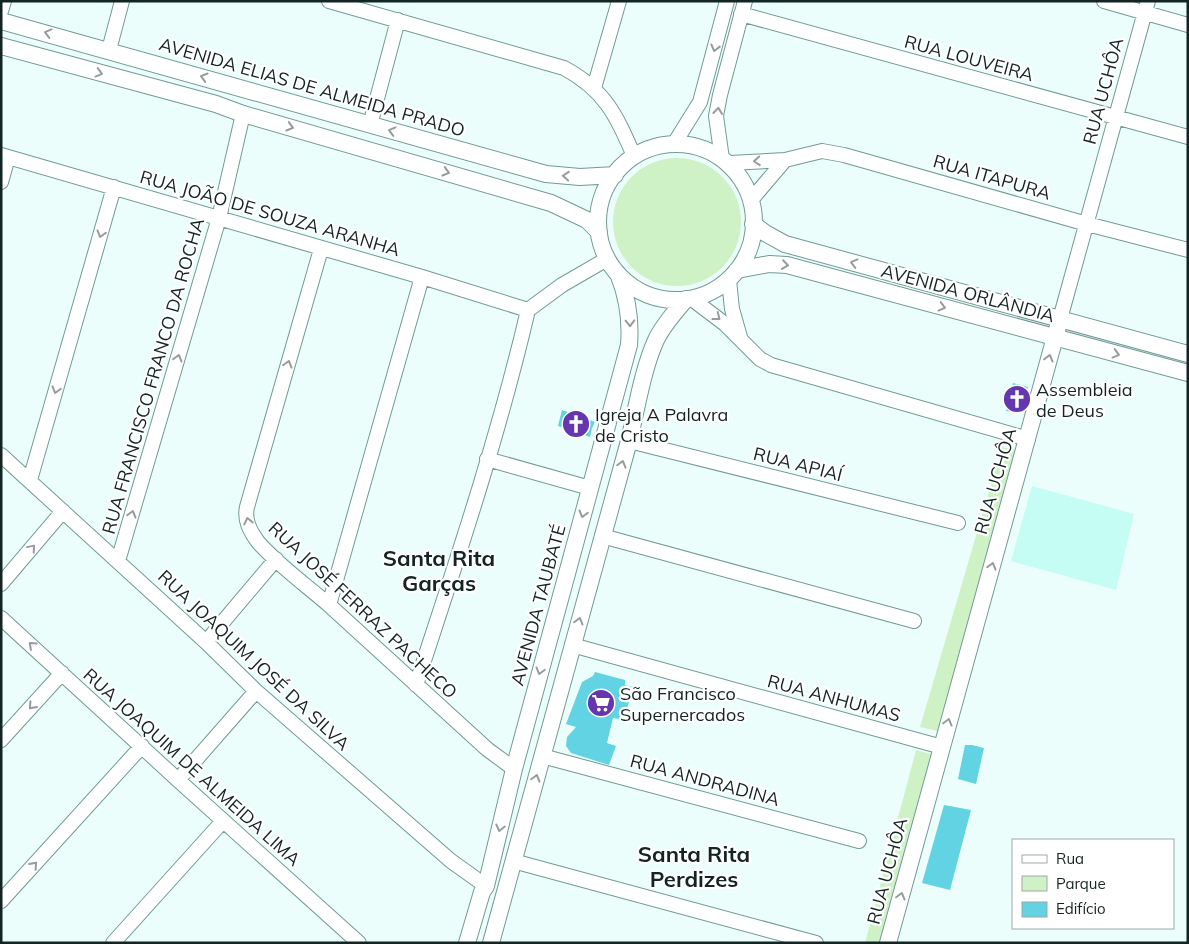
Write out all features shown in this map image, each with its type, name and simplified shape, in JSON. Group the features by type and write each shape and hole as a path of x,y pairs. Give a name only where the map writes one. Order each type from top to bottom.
{"street":[{"path":"1,11 4,1"},
{"path":"109,50 122,1"},
{"path":"329,1 550,62 564,68 582,78 594,88 620,124 634,156"},
{"path":"594,88 620,1"},
{"path":"674,144 700,102 727,1"},
{"path":"1104,1 1147,7 1188,25"},
{"name":"RUA UCHÔA","path":"888,943 1147,7"},
{"path":"726,161 716,116 743,8"},
{"name":"RUA LOUVEIRA","path":"743,8 1117,118 1188,137"},
{"path":"370,125 398,20"},
{"name":"AVENIDA ELIAS DE ALMEIDA PRADO","path":"1,21 546,174 580,177 615,175"},
{"path":"1,46 210,102 243,114 551,203 587,220 599,232"},
{"name":"RUA FRANCISCO FRANCO DA ROCHA","path":"118,561 220,218 243,114"},
{"path":"674,144 686,144 705,150 726,161 741,180 751,200 754,224 750,247 733,275 713,291 689,299 658,298 637,290 619,276 607,259 598,222 600,204 607,185 615,175 634,156 651,148 674,144"},
{"name":"RUA ITAPURA","path":"726,161 785,160 822,151 844,154 1087,224 1188,250"},
{"path":"1,182 5,156"},
{"name":"RUA JOÃO DE SOUZA ARANHA","path":"5,156 422,277 528,310"},
{"path":"751,200 785,160"},
{"path":"30,480 114,187"},
{"name":"AVENIDA ORLÂNDIA","path":"754,224 765,233 785,244 1188,354"},
{"name":"RUA JOSÉ FERRAZ PACHECO","path":"321,248 246,515 250,529 258,542 276,559 487,749 514,769"},
{"path":"416,685 487,459 528,310 562,285 607,259"},
{"name":"AVENIDA ORLÂNDIA","path":"733,275 769,264 787,265 1188,373"},
{"path":"733,275 732,309 740,338"},
{"name":"AVENIDA TAUBATÉ","path":"467,943 483,893 514,769 629,345 631,325 629,309 619,276"},
{"path":"328,605 422,277"},
{"path":"689,299 709,311 740,338 760,359 771,365 1028,439"},
{"path":"491,943 587,588 629,441 646,371 656,341 664,327 689,299"},
{"name":"RUA APIAÍ","path":"629,441 958,523"},
{"name":"RUA JOAQUIM JOSÉ DA SILVA","path":"1,455 206,642 256,691 451,861 483,893"},
{"path":"487,459 590,488"},
{"path":"1,584 62,511"},
{"path":"602,536 914,621"},
{"path":"206,642 276,559"},
{"path":"565,582 587,588"},
{"name":"RUA JOAQUIM DE ALMEIDA LIMA","path":"1,618 359,943"},
{"name":"RUA ANHUMAS","path":"572,645 942,747"},
{"path":"1,740 62,673"},
{"path":"178,780 256,691"},
{"path":"1,902 142,746"},
{"name":"RUA ANDRADINA","path":"542,756 859,841"},
{"path":"113,943 223,821"},
{"path":"513,861 816,943"},
{"path":"483,893 506,890"},
{"path":"483,893 501,909"}],"shaded area":[{"path":"1032,486 1134,514 1116,590 1011,561"}],"green space":[{"path":"677,158 701,163 722,177 736,198 741,222 736,246 722,267 701,281 677,286 653,281 632,267 618,246 613,222 618,198 632,177 653,163"},
{"path":"1002,447 1021,451 942,732 920,727"},
{"path":"916,750 934,755 882,943 865,943"}],"building":[{"name":"Assembleia de Deus","path":"1013,383 1028,387 1020,413 1006,411"},
{"name":"Igreja A Palavra de Cristo","path":"562,410 595,422 590,437 558,426"},
{"name":"São Francisco Supernercados","path":"595,672 625,680 625,685 633,687 624,720 613,718 607,743 616,746 609,765 571,753 566,746 567,737 576,727 566,724 582,682 593,676"},
{"path":"965,745 984,748 976,784 958,779"},
{"path":"944,805 971,810 950,890 922,883"}],"place":[{"name":"Assembleia de Deus","path":"1017,399"},
{"name":"Igreja A Palavra de Cristo","path":"576,424"},
{"name":"São Francisco Supernercados","path":"601,703"}],"district":[{"name":"Santa Rita Garças","path":"439,570"},
{"name":"Santa Rita Perdizes","path":"694,866"}]}
